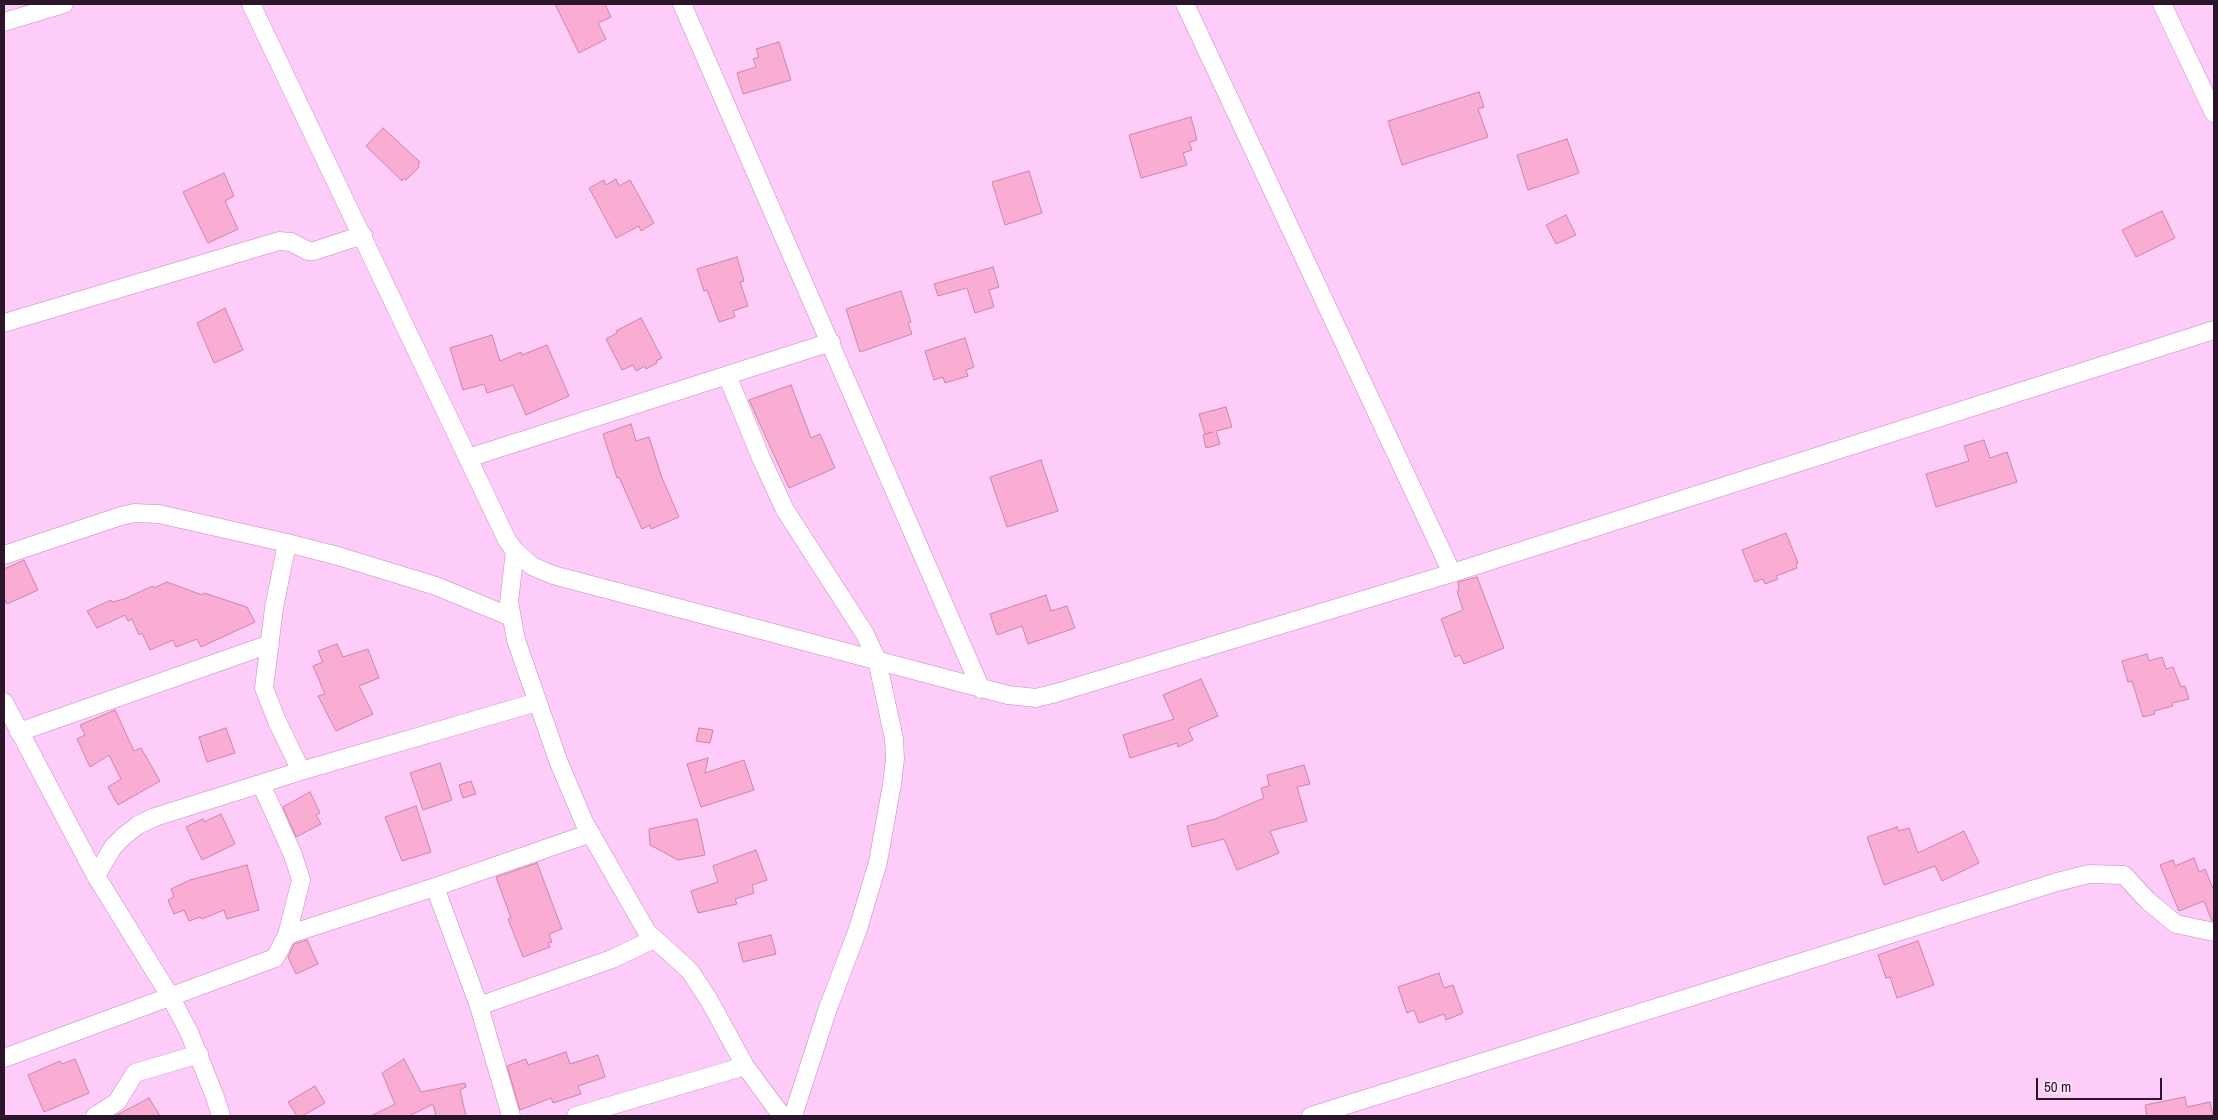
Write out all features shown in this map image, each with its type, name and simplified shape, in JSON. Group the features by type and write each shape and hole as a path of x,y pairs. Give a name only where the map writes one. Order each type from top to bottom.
{"street":[{"path":"4,22 64,4"},
{"path":"251,4 468,458 515,552 532,566 552,575 982,689 1023,697 1036,698 1056,694 1452,573 2214,330"},
{"path":"682,4 982,689"},
{"path":"1185,4 1452,573"},
{"path":"2162,4 2214,113"},
{"path":"4,323 279,241 291,242 308,251 314,251 363,235"},
{"path":"468,458 831,342"},
{"path":"727,375 761,458 785,510 857,621 877,660 894,739 895,759 887,816 878,862 858,929 827,1011 780,1115"},
{"path":"4,555 121,516 134,513 172,516 287,543 436,586 511,617"},
{"path":"287,543 274,608 264,688 277,721 301,771"},
{"path":"515,552 509,586 511,617 522,659 570,792 647,932 690,970 710,1000 745,1066 780,1115"},
{"path":"19,732 270,644"},
{"path":"4,702 96,876 170,996 198,1054 221,1116"},
{"path":"96,876 113,847 138,825 155,817 301,771 537,702"},
{"path":"4,1058 275,958 287,935 301,880 293,855 261,784"},
{"path":"287,935 591,833"},
{"path":"1311,1116 2048,885 2089,874 2124,875 2148,901 2176,924 2214,932"},
{"path":"434,887 479,1006 511,1116"},
{"path":"479,1006 612,959 654,939"},
{"path":"96,1116 117,1102 135,1072 198,1054"},
{"path":"576,1116 745,1066"}],"building":[{"path":"555,4 605,4 611,17 598,23 606,39 579,53"},
{"path":"779,42 791,80 743,94 737,73 756,67 753,59 759,57 756,49"},
{"path":"1479,92 1484,107 1478,109 1488,137 1402,165 1388,121"},
{"path":"1191,117 1197,140 1189,142 1192,150 1183,153 1187,165 1141,178 1129,135"},
{"path":"383,128 420,162 419,167 406,180 404,178 402,181 366,146"},
{"path":"1567,139 1579,173 1528,190 1517,155"},
{"path":"1029,171 1042,213 1005,225 992,182"},
{"path":"224,173 234,196 225,201 238,229 208,243 183,192"},
{"path":"616,179 619,186 630,180 654,223 641,231 639,226 616,238 589,188 604,180 606,185"},
{"path":"2162,211 2175,238 2136,257 2122,230"},
{"path":"1566,215 1576,235 1556,244 1546,225"},
{"path":"737,257 744,281 740,282 748,306 733,311 735,317 719,322 707,290 704,291 697,269"},
{"path":"993,267 999,287 989,290 994,307 975,313 967,288 938,296 934,284"},
{"path":"901,291 911,322 908,323 912,334 860,352 846,309"},
{"path":"225,308 243,350 214,363 197,323"},
{"path":"641,318 662,358 646,369 645,366 636,371 633,365 622,370 606,339 617,333 616,331"},
{"path":"492,335 500,361 521,352 522,355 547,345 569,396 526,415 513,385 487,393 484,384 463,390 450,348"},
{"path":"965,338 974,367 966,370 968,376 945,383 943,377 934,380 925,351"},
{"path":"791,385 811,438 820,434 835,468 789,488 749,400"},
{"path":"1226,407 1232,427 1216,431 1220,444 1206,448 1203,435 1213,432 1205,434 1199,414"},
{"path":"631,424 636,441 649,437 662,478 679,517 651,529 650,525 642,529 619,477 617,478 603,434"},
{"path":"1984,440 1990,458 2007,452 2017,482 1936,507 1926,474 1969,461 1964,446"},
{"path":"1041,460 1058,511 1007,527 990,477"},
{"path":"1786,533 1798,563 1796,564 1797,568 1776,576 1778,579 1765,584 1763,579 1755,582 1742,550"},
{"path":"24,560 38,590 7,604 4,597 4,569"},
{"path":"1477,577 1504,648 1464,664 1460,655 1455,657 1441,619 1463,610 1457,591 1459,590 1458,582"},
{"path":"167,582 202,595 204,593 247,607 255,622 201,647 197,639 176,647 173,640 150,650 142,633 139,635 132,619 128,621 125,615 97,628 87,611 111,600 112,602 124,599"},
{"path":"1046,595 1051,611 1067,606 1075,628 1028,644 1022,626 997,635 990,614"},
{"path":"337,644 343,657 368,649 379,678 359,686 373,714 336,731 318,696 325,694 313,666 323,662 318,651"},
{"path":"2147,654 2149,661 2162,657 2166,669 2173,667 2181,687 2185,686 2189,699 2172,703 2173,706 2154,711 2155,714 2143,717 2132,681 2128,682 2122,661"},
{"path":"1201,679 1218,716 1188,729 1193,740 1178,747 1177,743 1130,758 1123,735 1174,719 1163,695"},
{"path":"115,710 134,751 141,748 160,781 118,805 108,787 121,779 109,755 90,767 77,739 85,735 80,725"},
{"path":"226,728 235,753 207,762 199,737"},
{"path":"699,728 713,730 710,743 696,741"},
{"path":"708,758 705,773 744,760 754,790 701,807 687,764"},
{"path":"440,763 452,800 423,810 410,773"},
{"path":"1304,765 1310,784 1297,787 1307,821 1270,831 1279,853 1237,870 1224,839 1192,847 1187,826 1215,819 1264,798 1261,788 1269,786 1267,775"},
{"path":"471,781 476,794 463,798 459,785"},
{"path":"310,792 320,813 316,815 321,824 296,837 283,807"},
{"path":"416,806 431,852 402,861 385,817"},
{"path":"221,814 235,844 202,860 186,827 203,819 204,822"},
{"path":"697,819 705,855 678,860 650,845 649,829"},
{"path":"1897,827 1898,831 1909,828 1918,853 1964,831 1979,863 1942,881 1935,866 1884,885 1867,837"},
{"path":"756,850 767,880 752,885 754,893 735,899 737,904 698,913 691,891 718,882 713,866"},
{"path":"2194,858 2199,872 2205,869 2214,891 2214,921 2212,921 2204,901 2179,911 2160,865 2173,860 2175,866"},
{"path":"537,863 562,929 549,934 552,942 548,943 550,947 523,957 508,919 511,918 496,877"},
{"path":"247,865 259,910 227,919 224,910 202,919 200,917 189,921 184,910 174,914 168,900 174,897 171,889 190,880"},
{"path":"771,935 776,954 743,962 738,943"},
{"path":"307,940 318,964 296,974 288,957 294,944"},
{"path":"1918,941 1934,985 1897,998 1890,977 1886,978 1878,955"},
{"path":"1439,973 1444,988 1453,985 1463,1013 1446,1020 1444,1014 1419,1023 1414,1010 1407,1013 1398,987"},
{"path":"566,1052 570,1064 598,1055 605,1077 578,1086 581,1094 553,1103 551,1098 520,1110 507,1066 526,1059 528,1065"},
{"path":"75,1059 89,1093 44,1112 28,1075 60,1061 62,1064"},
{"path":"404,1059 421,1092 465,1083 466,1087 460,1090 466,1116 436,1116 433,1104 409,1116 371,1116 395,1104 382,1073"},
{"path":"315,1086 325,1103 302,1116 297,1116 288,1102"},
{"path":"2185,1097 2187,1107 2210,1102 2213,1116 2147,1116 2145,1105"},
{"path":"149,1098 160,1116 115,1116"}]}
